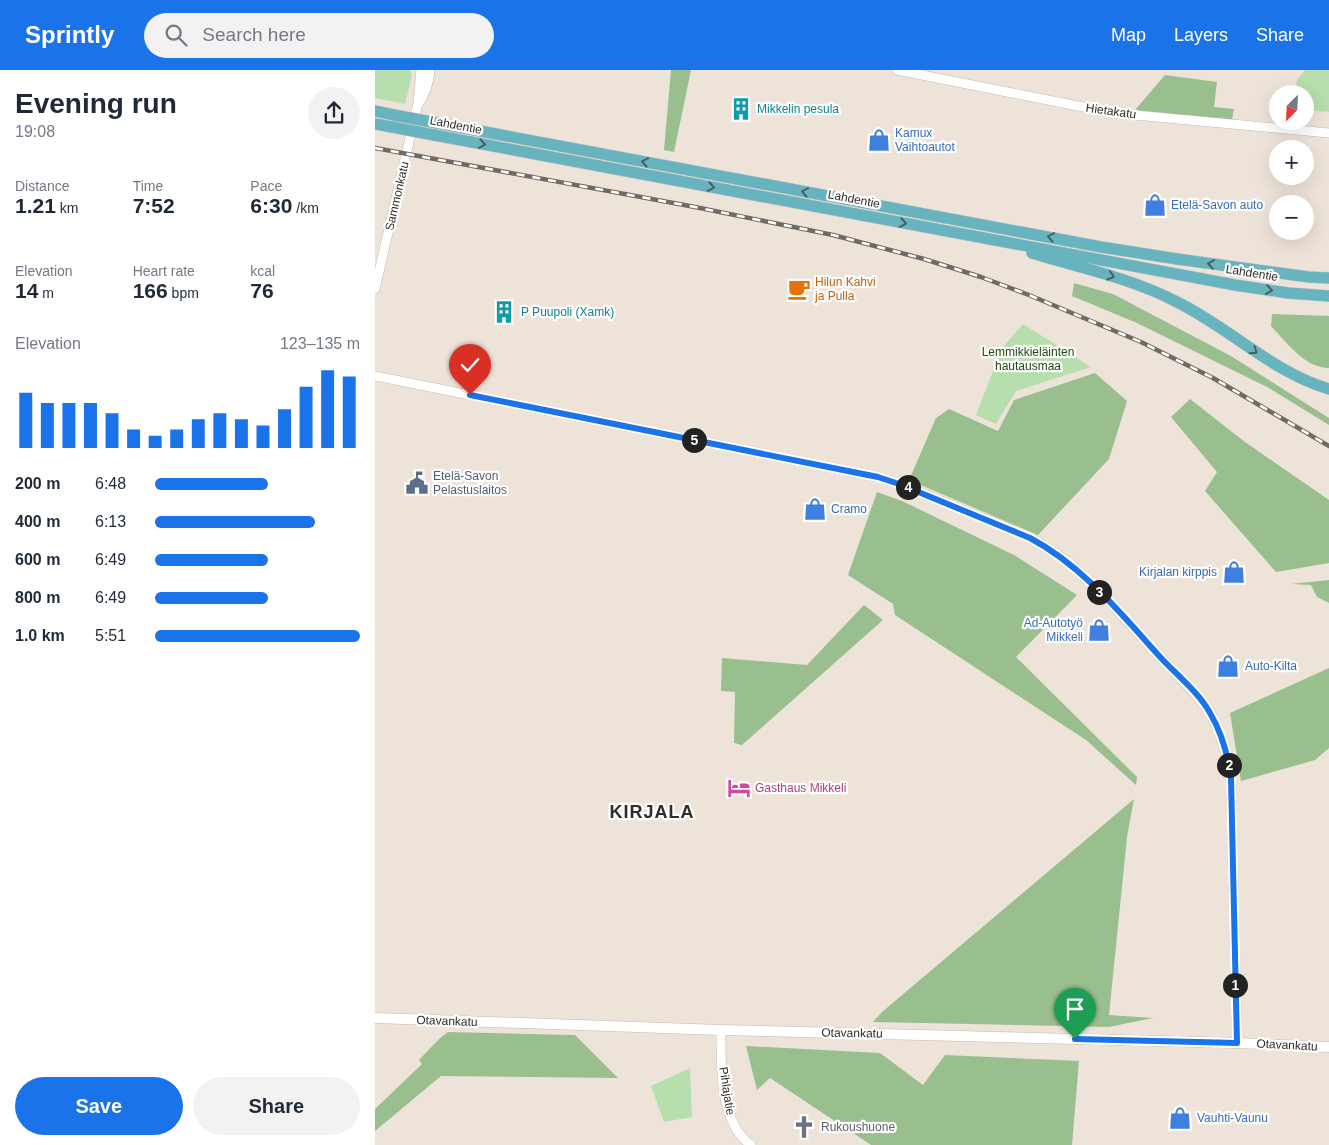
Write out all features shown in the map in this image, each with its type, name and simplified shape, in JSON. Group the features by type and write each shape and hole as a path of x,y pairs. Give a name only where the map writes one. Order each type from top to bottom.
{"highway":[{"name":"Lahdentie","path":"375,111 1101,247 1177,260 1329,278"},
{"name":"Lahdentie","path":"375,124 997,242 1235,285 1288,293 1329,296"},
{"path":"997,242 1151,289 1202,316 1282,369 1299,378 1329,389"}],"main road":[{"name":"Otavankatu","path":"375,1018 1329,1047"}],"street":[{"name":"Sammonkatu","path":"375,289 418,103 421,70"},
{"name":"Sammonkatu","path":"418,103 425,95 430,70"},
{"name":"Hietakatu","path":"897,70 1113,112 1329,133"},
{"path":"375,376 878,477 1030,538 1069,562 1195,694 1210,712 1221,737 1229,762 1231,778 1237,1043"},
{"name":"Pihlajatie","path":"721,1030 723,1078 728,1113 737,1130 751,1145"}],"green space":[{"path":"375,70 410,70 412,75 405,104 375,98"},
{"path":"671,70 691,70 674,152 664,150"},
{"path":"1305,70 1329,70 1329,112 1314,111 1314,85 1296,85 1297,80"},
{"path":"1165,75 1217,82 1214,107 1234,109 1232,120 1135,110"},
{"path":"1074,283 1113,294 1231,356 1329,418 1329,425 1267,387 1137,323 1072,296"},
{"path":"1272,314 1329,316 1329,368 1312,364 1297,353 1271,326"},
{"name":"Lemmikkieläinten hautausmaa","path":"1023,324 1091,367 1016,391 996,424 976,415 1002,348"},
{"path":"1095,373 1127,401 1109,459 1038,535 909,480 936,418 949,409 998,431 1014,400"},
{"path":"1190,399 1245,442 1329,500 1329,563 1276,572 1205,491 1217,472 1171,417"},
{"path":"877,492 902,501 1014,555 1077,595 1016,657 1137,777 1136,785 1086,740 895,615 893,604 848,575"},
{"path":"1329,580 1329,603 1317,597 1311,585 1291,584"},
{"path":"864,605 883,620 742,745 734,743 735,692 721,691 722,658 807,665"},
{"path":"1329,668 1329,748 1315,760 1241,781 1230,713"},
{"path":"1134,799 1127,837 1109,1015 1153,1018 1109,1027 873,1022 882,1012"},
{"path":"448,1032 575,1035 618,1078 441,1076 375,1131 375,1109 422,1064 419,1060"},
{"path":"746,1046 880,1053 923,1085 945,1055 1079,1061 1072,1145 871,1145 770,1078 757,1090"},
{"path":"690,1068 692,1117 664,1122 651,1086"}],"railway":[{"path":"375,148 695,207 833,235 924,259 1029,295 1141,342 1213,378 1329,446"}],"place":[{"name":"Mikkelin pesula","path":"741,109"},
{"name":"Kamux Vaihtoautot","path":"879,140"},
{"name":"Etelä-Savon auto","path":"1155,205"},
{"name":"Hilun Kahvi ja Pulla","path":"799,289"},
{"name":"P Puupoli (Xamk)","path":"504,312"},
{"name":"Etelä-Savon Pelastuslaitos","path":"417,483"},
{"name":"Cramo","path":"815,509"},
{"name":"Kirjalan kirppis","path":"1234,572"},
{"name":"Ad-Autotyö Mikkeli","path":"1099,630"},
{"name":"Auto-Kilta","path":"1228,666"},
{"name":"Gasthaus Mikkeli","path":"739,788"},
{"name":"Vauhti-Vaunu","path":"1180,1118"},
{"name":"Rukoushuone","path":"804,1127"}],"district":[{"name":"KIRJALA","path":"652,812"}],"route":[{"path":"470,395 878,477 1044,545 1069,562 1111,604 1210,712 1229,762 1231,778 1237,1043 1075,1039"}]}
